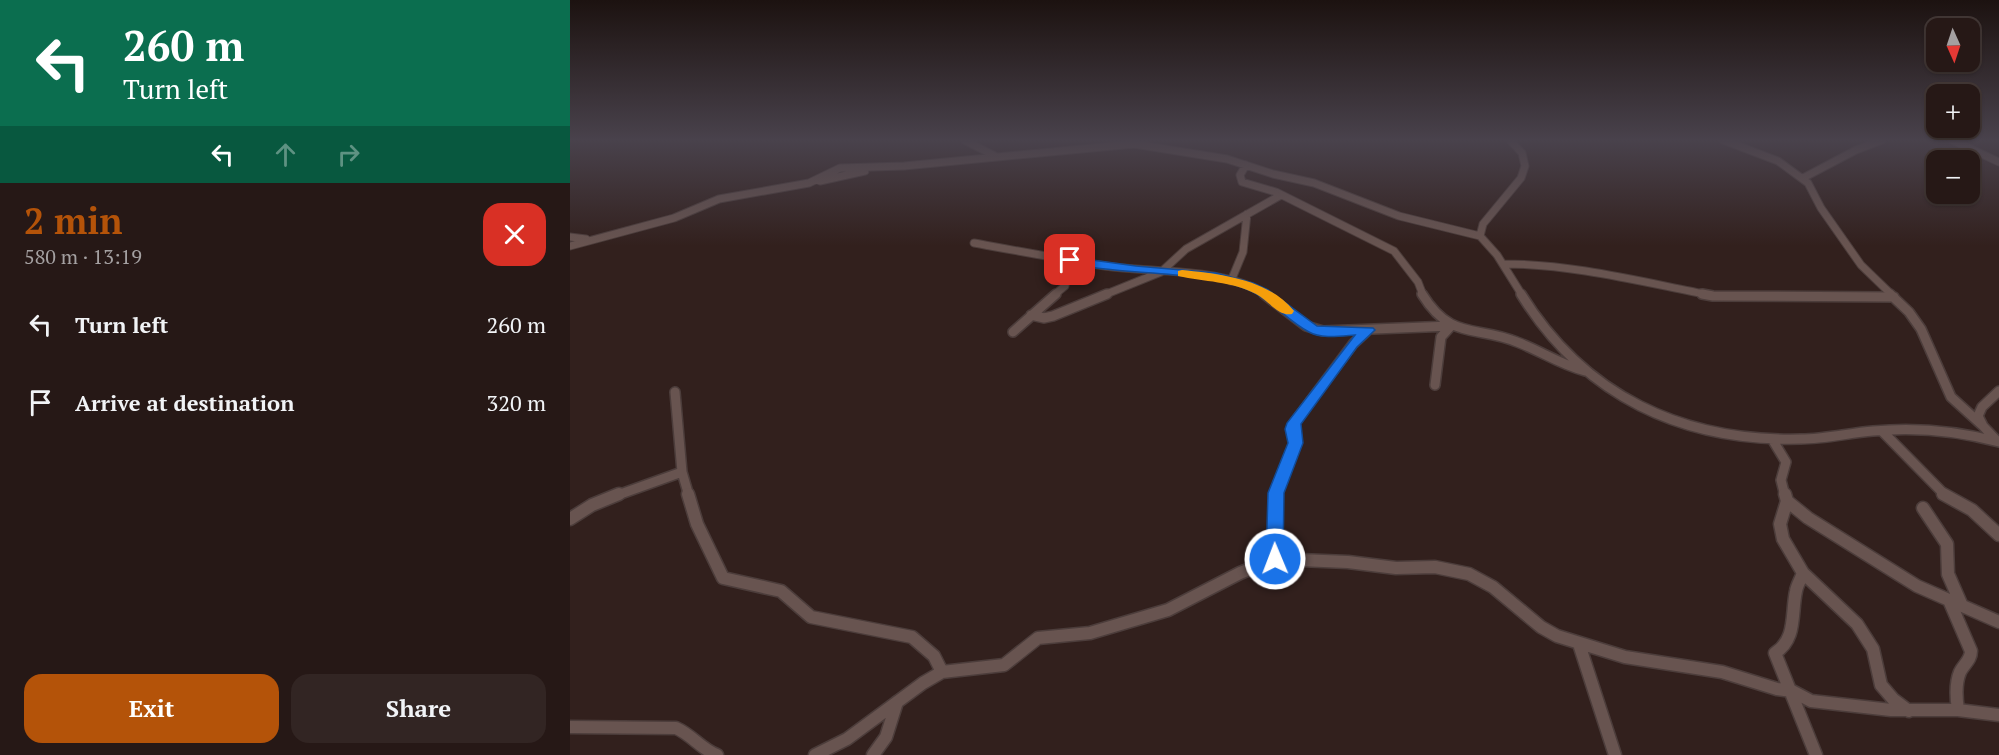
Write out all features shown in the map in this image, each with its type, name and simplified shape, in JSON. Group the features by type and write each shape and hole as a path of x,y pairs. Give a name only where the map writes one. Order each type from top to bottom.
{"street":[{"path":"570,246 674,218 719,199 809,183 825,175"},
{"path":"1239,175 1240,181 1269,189 1394,251 1418,282 1423,296 1451,326"},
{"path":"1285,175 1314,183 1399,216 1480,236 1504,264 1551,339 1587,372 1664,418 1715,434 1772,439 1827,438 1882,431 1957,434 1998,442"},
{"path":"1480,236 1482,225 1519,182 1522,175"},
{"path":"1799,175 1811,187 1816,201 1861,265 1894,297 1921,329 1934,365 1951,397 1998,442"},
{"path":"1803,178 1808,175"},
{"path":"1031,315 1044,318 1053,316 1161,272 1186,249 1281,195"},
{"path":"1232,281 1243,252 1247,214"},
{"path":"570,237 595,240"},
{"path":"974,243 1070,260 1161,272 1199,274 1232,281 1263,293 1314,330 1336,332 1451,326 1516,341 1563,365 1587,372"},
{"path":"1013,332 1065,286 1070,260"},
{"path":"1504,264 1531,264 1609,275 1713,296 1894,297"},
{"path":"1435,385 1441,337 1451,326"},
{"path":"1275,559 1276,493 1296,443 1294,423 1353,344 1368,330"},
{"path":"1983,426 1978,416 1979,411 1999,391"},
{"path":"675,392 682,472 697,524 723,578 781,591 811,617 912,637 934,656 942,672"},
{"path":"1882,431 1941,492 1972,510 1999,535"},
{"path":"1772,439 1786,462 1781,480 1787,501 1808,518 1903,578 1999,622"},
{"path":"570,519 605,501 682,472"},
{"path":"1787,501 1782,513 1780,532 1803,573 1857,624 1873,649 1881,685 1893,699 1909,711"},
{"path":"1923,508 1947,544 1948,574 1962,606"},
{"path":"815,755 847,739 942,672 1004,665 1038,638 1046,635 1090,633 1168,610 1240,573 1275,559 1348,562 1396,568 1435,567 1469,574 1493,587 1541,627 1579,644 1625,657 1722,672 1777,689 1792,691 1811,701 1846,707 1909,711 1958,710 1999,715"},
{"path":"1803,573 1796,591 1793,623 1788,638 1785,646 1774,653 1792,691 1816,755"},
{"path":"1949,600 1971,651 1971,657 1962,666 1956,678 1958,710"},
{"path":"1579,644 1616,755"},
{"path":"873,755 886,737 897,702"},
{"path":"570,727 676,728 688,732 698,747 717,755"}],"slow traffic":[{"path":"1182,273 1216,277 1249,286 1288,311"}],"route":[{"path":"1070,260 1136,270 1216,277 1249,286 1263,293 1314,330 1336,332 1368,330 1353,344 1294,423 1296,443 1276,493 1273,556 1275,559"}]}
